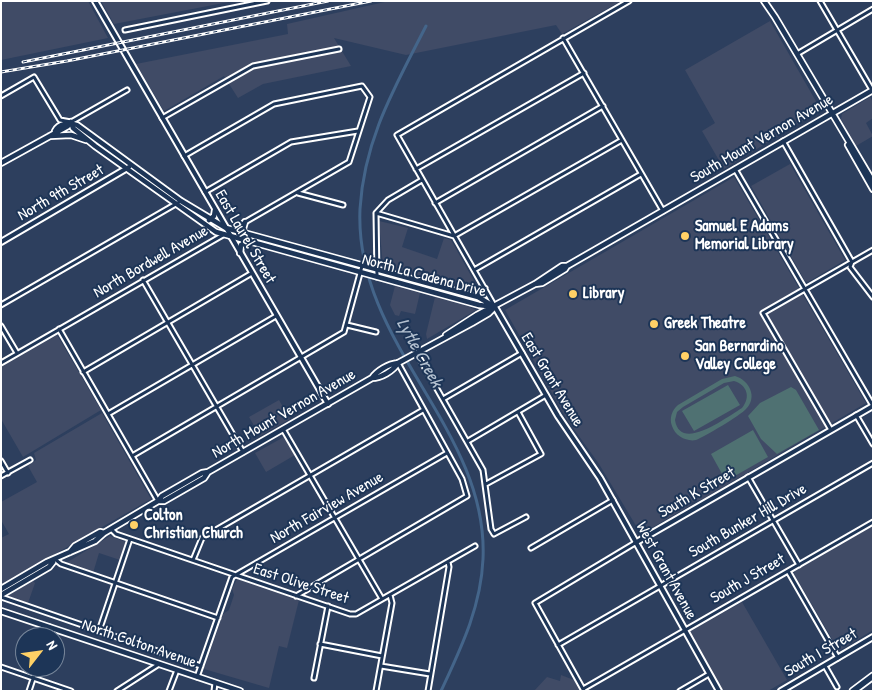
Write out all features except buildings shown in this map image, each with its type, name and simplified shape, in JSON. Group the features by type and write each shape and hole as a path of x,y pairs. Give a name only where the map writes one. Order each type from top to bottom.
{"highway":[{"path":"855,691 873,677"}],"main road":[{"path":"764,1 873,182"},
{"name":"South Mount Vernon Avenue","path":"663,211 872,90"},
{"path":"1,162 56,130 68,126 71,122"},
{"name":"North La Cadena Drive","path":"71,122 73,128 95,146 222,235 485,307 495,307"},
{"name":"North La Cadena Drive","path":"71,122 210,220 228,230 478,297 495,307"},
{"path":"46,137 71,135 95,146"},
{"path":"846,139 873,189"},
{"path":"210,220 216,210"},
{"name":"North Mount Vernon Avenue","path":"1,596 70,552 95,541 104,533 158,501 164,501 204,478 208,472 372,378 375,373 398,363 489,313 495,307 562,266 567,266 663,211"},
{"path":"245,222 242,229 245,235"},
{"path":"240,253 242,246 247,242"},
{"path":"284,252 286,246"},
{"path":"448,297 450,289"},
{"name":"North Mount Vernon Avenue","path":"1,589 47,562 55,561"},
{"name":"North Colton Avenue","path":"1,611 50,627"},
{"name":"North Colton Avenue","path":"65,632 240,691"}],"street":[{"name":"East Laurel Street","path":"95,1 328,404"},
{"path":"125,30 267,1"},
{"path":"495,307 397,135 629,1"},
{"path":"820,1 872,90"},
{"path":"796,54 873,10"},
{"path":"563,38 663,211"},
{"path":"162,118 253,66 338,49"},
{"path":"416,169 584,73"},
{"path":"1,96 34,77 60,120 71,122 127,90"},
{"path":"184,156 274,104 362,86 370,97 370,103 358,131 292,142 205,192"},
{"path":"435,203 603,106"},
{"path":"56,130 60,120"},
{"name":"North Bordwell Avenue","path":"1,363 228,230 297,193 349,162 358,131"},
{"path":"376,213 454,236 622,140"},
{"path":"783,141 852,262 850,267 873,297"},
{"name":"North 9th Street","path":"1,242 128,169 131,164"},
{"path":"735,169 873,406"},
{"path":"474,270 642,174"},
{"path":"375,276 376,213 388,200 422,180"},
{"path":"297,193 343,205"},
{"path":"1,305 181,200"},
{"path":"831,430 763,313 873,250"},
{"path":"132,456 344,332 362,273 362,266"},
{"path":"83,372 252,274"},
{"path":"144,280 243,452"},
{"path":"478,297 485,288"},
{"name":"East Grant Avenue","path":"495,307 546,396 591,464"},
{"path":"108,414 276,316"},
{"path":"347,325 376,332"},
{"path":"1,327 17,353"},
{"path":"59,329 158,501"},
{"path":"416,352 468,441 482,470 486,484 491,529 494,534 526,517"},
{"path":"442,399 522,353"},
{"path":"296,596 467,496 462,479 398,363"},
{"path":"468,441 546,396"},
{"name":"South K Street","path":"558,645 535,603 636,542 873,406"},
{"path":"193,560 202,538 423,410"},
{"path":"486,484 541,454 518,412"},
{"path":"856,416 873,444"},
{"path":"284,429 382,599"},
{"name":"North Fairview Avenue","path":"236,575 447,453"},
{"path":"1,476 30,460"},
{"path":"1,462 8,473"},
{"name":"South Bunker Hill Drive","path":"558,645 873,463"},
{"name":"West Grant Avenue","path":"591,464 719,691"},
{"path":"748,477 799,565"},
{"path":"531,548 612,500"},
{"path":"872,523 873,528"},
{"name":"South J Street","path":"584,690 684,630 872,523"},
{"name":"East Olive Street","path":"111,529 116,534 130,539 296,596 356,614 475,546"},
{"path":"99,631 130,539"},
{"path":"55,561 218,618"},
{"path":"428,691 449,567 448,562"},
{"path":"788,571 838,658"},
{"path":"197,676 232,577 236,575"},
{"path":"376,691 392,603 390,595"},
{"name":"North Colton Avenue","path":"1,596 201,666"},
{"path":"314,678 328,606"},
{"name":"South I Street","path":"781,691 873,637"},
{"path":"320,644 382,656"},
{"path":"558,645 584,690"},
{"path":"117,691 159,664"},
{"path":"380,666 430,674"},
{"path":"824,666 837,687"},
{"path":"1,667 71,691"},
{"path":"169,691 177,670"},
{"path":"680,691 710,674"},
{"path":"29,691 33,678"},
{"path":"214,691 215,683"}],"shaded area":[{"path":"1,1 88,1 108,38 1,60"},
{"path":"101,1 234,1 114,24"},
{"path":"389,1 621,1 562,34 556,25 406,55 334,38 351,66 263,84 238,98 224,76 164,111 136,64 288,34 287,24"},
{"path":"770,21 821,110 724,169 702,131 715,123 685,70"},
{"path":"870,97 873,102 873,118 866,123 873,136 856,146 841,119 842,114"},
{"path":"790,164 845,260 808,282 805,281 751,186"},
{"name":"San Bernardino Valley College","path":"734,177 866,403 701,500 692,502 691,505 641,534 599,464 566,418 505,310"},
{"path":"379,221 408,228 402,247 437,259 444,238 451,240 479,290 476,292 383,267"},
{"path":"395,286 420,293 415,314 401,311 399,316 395,315 390,305"},
{"path":"435,297 476,310 427,339 426,334"},
{"path":"57,335 101,410 23,457 1,419 1,367"},
{"path":"279,400 290,419 260,436 249,417"},
{"path":"102,413 151,499 1,585 1,538 9,534 1,520 1,502 37,482 28,466 36,460 34,453"},
{"path":"284,437 295,455 266,472 255,453"},
{"path":"873,526 873,630 839,651 794,574 795,571"},
{"path":"110,536 126,542 120,560 99,553 93,573 66,563"},
{"path":"237,579 299,600 287,648 279,646 269,688 204,669 223,614 229,610 234,595 232,589"},
{"path":"33,581 35,583 28,603 22,601 21,604 4,598"},
{"path":"742,602 787,680 768,691 723,691 689,632"},
{"path":"561,675 574,680 580,691 534,691 547,677 560,681"}],"green space":[{"path":"735,376 744,381 750,389 750,404 722,426 696,440 682,438 674,430 671,423 674,409 722,379","holes":["734,381 745,388 747,396 742,408 705,430 685,433 679,429 675,420 677,412 683,407 724,383"]},
{"path":"728,385 740,405 694,431 682,411"},
{"path":"791,387 796,390 819,430 777,454 761,439 748,416 760,403"},
{"path":"753,430 768,457 726,481 711,454"}],"waterway":[{"name":"Lytle Creek","path":"426,26 393,92 374,136 363,184 360,209 364,258 378,303 398,345 445,427 465,468 479,512 483,559 478,594 463,643 441,691"}],"railway":[{"path":"23,62 328,1"},
{"path":"1,72 67,61 371,1"}],"place":[{"name":"Samuel E Adams Memorial Library","path":"685,236"},
{"name":"Library","path":"573,294"},
{"name":"Greek Theatre","path":"654,324"},
{"name":"San Bernardino Valley College","path":"685,356"},
{"name":"Colton Christian Church","path":"134,525"}]}
